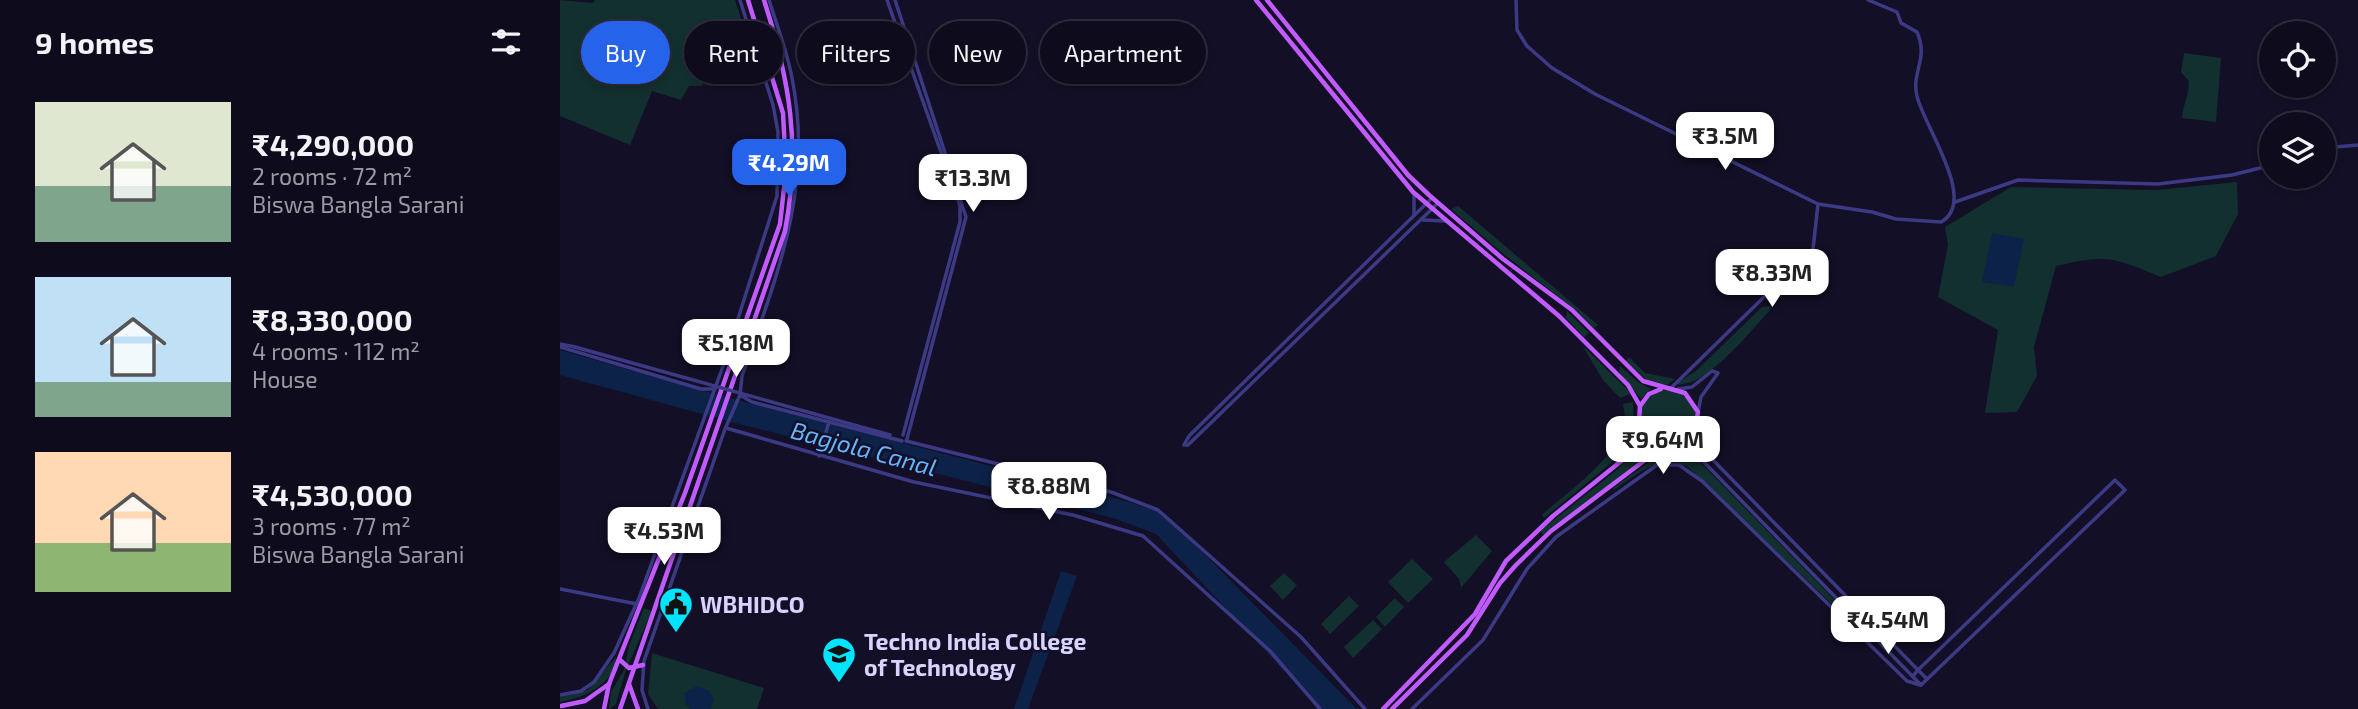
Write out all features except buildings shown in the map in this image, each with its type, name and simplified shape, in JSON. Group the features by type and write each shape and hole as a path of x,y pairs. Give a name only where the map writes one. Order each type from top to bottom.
{"main road":[{"path":"604,709 609,684 722,389 777,235 786,170 783,113 748,0"},
{"path":"620,709 675,566 719,424 739,375 781,247 793,175 790,98 782,59 764,0"},
{"path":"1256,0 1413,192 1559,316 1628,385 1640,406"},
{"path":"1267,0 1408,174 1432,198 1503,259 1572,310 1643,381 1662,388 1678,389 1691,398 1698,412 1699,422 1694,435 1676,448 1661,448 1646,440 1638,425"},
{"path":"1383,709 1475,614 1506,561 1553,516 1625,458 1638,439 1640,406 1649,394 1662,388"},
{"path":"1391,709 1467,635 1500,583 1551,531 1661,448"},
{"path":"620,660 624,666 643,666"},
{"path":"628,683 638,709"},
{"path":"561,706 585,701 609,684"},
{"path":"561,706 573,709"}],"street":[{"path":"682,492 777,196 778,132 774,105 740,0"},
{"path":"682,543 739,396 739,375 778,276 791,229 798,184 796,103 787,57 769,0"},
{"path":"887,0 960,206 960,222 904,439"},
{"path":"895,0 966,217 904,439"},
{"path":"1516,0 1517,30 1527,46 1559,73 1634,113 1818,204 1872,212 1891,219 1935,222 1947,219 1955,202 1944,158 1917,97 1923,54 1918,33 1901,23 1897,12 1868,0"},
{"path":"2336,147 2358,145"},
{"path":"1955,202 2018,180 2158,184 2232,175 2259,168"},
{"path":"1413,192 1414,216"},
{"path":"1432,198 1189,436 1184,445 1188,445 1438,203"},
{"path":"1671,388 1813,249 1818,204"},
{"path":"1421,221 1446,221"},
{"path":"560,346 701,389 713,389"},
{"path":"560,346 575,347 904,439 1111,492 1158,510 1301,637 1364,709"},
{"path":"722,369 728,372"},
{"path":"1678,389 1692,387 1713,371 1718,373 1701,397 1698,412"},
{"path":"739,396 828,425 904,439"},
{"path":"1699,422 1704,445 1713,459 1927,680"},
{"path":"819,454 828,425"},
{"path":"727,427 914,482 1097,521 1143,536 1260,642 1320,709"},
{"path":"1676,448 1698,455 1922,685"},
{"path":"1412,709 1483,640 1537,554 1613,494 1657,465 1669,463 1688,469 1905,679 1911,684 1922,685"},
{"path":"1913,676 2117,480 2124,490 1922,685"},
{"path":"1609,487 1613,494"},
{"path":"648,709 642,690 643,666 675,566"},
{"path":"560,589 639,604 614,653 594,682 581,691 560,695"}],"green space":[{"path":"560,0 593,3 595,0 735,0 742,21 684,21 684,84 702,86 689,86 681,100 652,91 630,145 560,116"},
{"path":"2184,53 2221,58 2216,122 2182,118 2189,81 2181,72"},
{"path":"2237,182 2238,214 2216,256 2161,277 2109,260 2087,260 2056,266 2034,347 2037,376 2017,412 1985,413 1998,330 1938,297 1948,245 1945,227 2011,187 2157,190"},
{"path":"1458,206 1598,325 1594,328 1577,311 1451,209"},
{"path":"1769,306 1771,309 1727,357 1700,378 1675,384 1696,371 1762,307"},
{"path":"1567,311 1589,333 1584,337 1566,318"},
{"path":"1582,345 1630,394 1620,398 1603,380"},
{"path":"1629,357 1645,373 1675,379 1667,385 1648,381 1626,361"},
{"path":"1620,366 1638,382 1651,389 1641,399 1619,372"},
{"path":"1668,390 1679,392 1688,398 1694,407 1694,429 1688,438 1679,444 1668,446 1657,444 1648,438 1642,429 1640,418 1642,407 1648,398 1657,392"},
{"path":"1633,402 1634,434 1627,450 1544,518 1542,515 1584,480 1610,451 1624,420 1623,404"},
{"path":"1640,441 1653,450 1544,536 1540,531 1618,469"},
{"path":"1677,453 1695,457 1860,626 1858,629 1687,466 1666,463 1657,465 1640,472 1614,490 1613,488 1659,455"},
{"path":"1476,535 1492,551 1461,588 1459,579 1444,562"},
{"path":"1412,559 1433,579 1408,603 1388,582"},
{"path":"1284,573 1297,585 1283,600 1270,586"},
{"path":"1349,596 1359,606 1330,634 1321,624"},
{"path":"1395,598 1404,607 1385,627 1376,617"},
{"path":"644,608 652,611 626,670 616,704 609,709 611,692 624,670 629,646"},
{"path":"1373,620 1382,629 1353,658 1344,647"},
{"path":"652,653 764,688 757,709 658,709 648,694"},
{"path":"616,657 610,675 597,688 560,702 560,697 588,690"}],"water":[{"path":"1992,233 2024,239 2014,287 1982,282"},
{"name":"Bagjola Canal","path":"560,350 737,400 1129,502 1165,514 1357,709 1320,709 1156,534 1113,518 735,423 560,375"},
{"path":"1061,571 1077,576 1028,709 1014,709"},
{"path":"697,686 709,691 714,699 710,709 691,709 686,705 684,693"}],"place":[{"name":"WBHIDCO","path":"676,634"},
{"name":"Techno India College of Technology","path":"839,684"}]}
